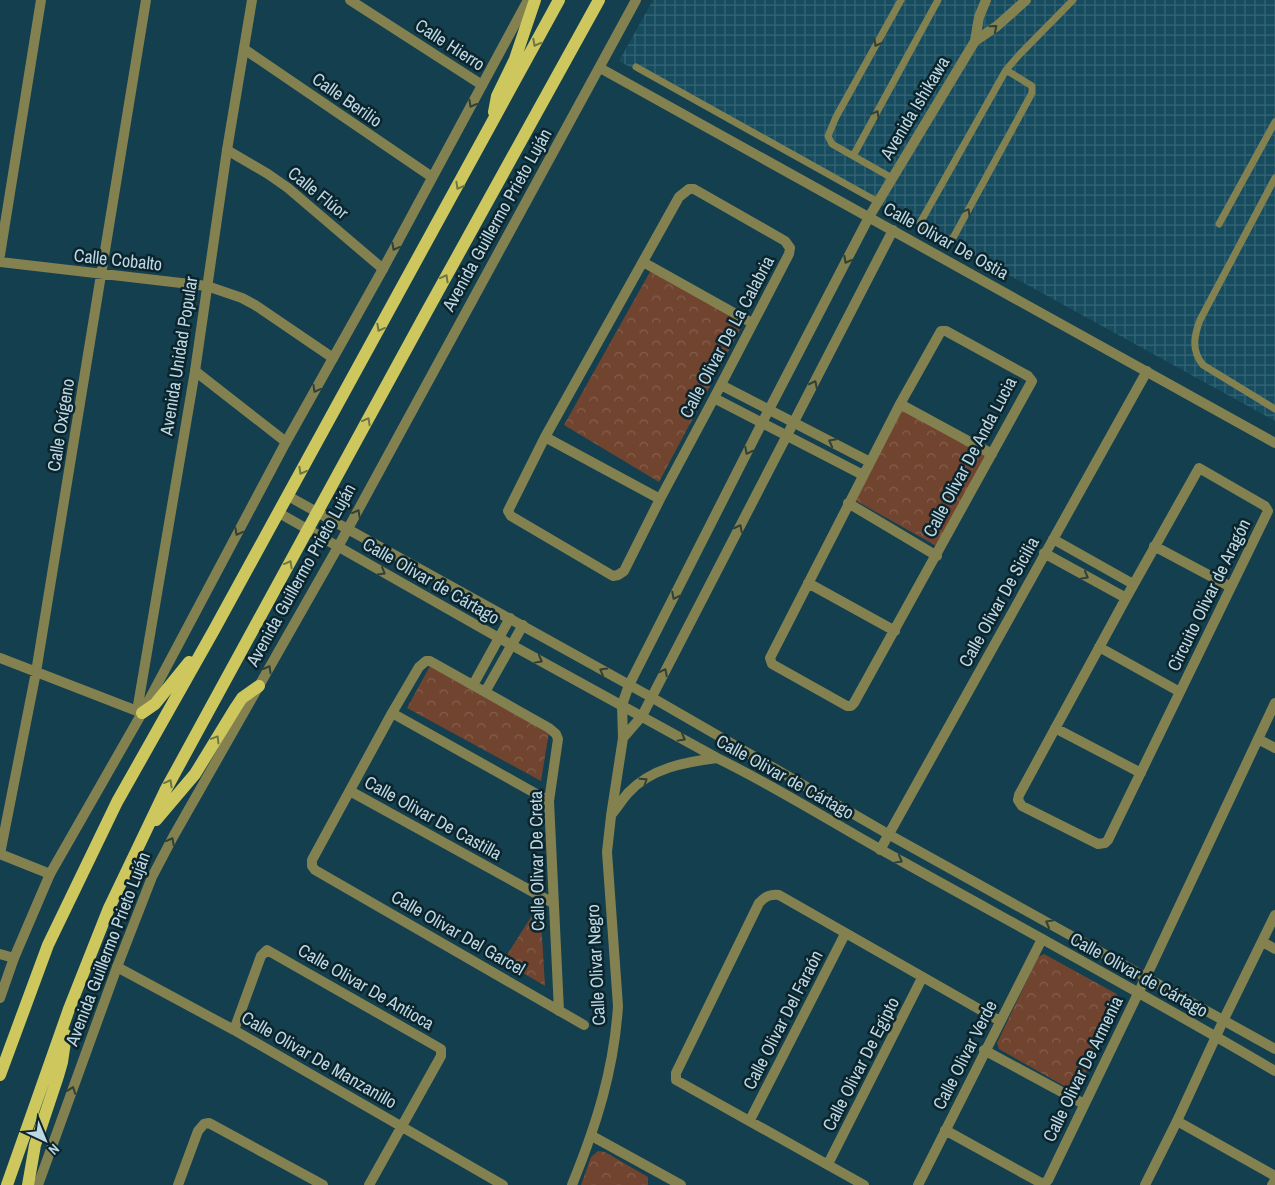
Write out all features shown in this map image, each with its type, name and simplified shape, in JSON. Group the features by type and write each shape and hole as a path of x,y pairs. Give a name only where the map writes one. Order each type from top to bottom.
{"main road":[{"path":"491,126 497,96 515,59 535,0"},
{"path":"0,1075 48,945 117,802 279,513 559,0"},
{"name":"Avenida Guillermo Prieto Luján","path":"7,1185 69,1009 109,908 164,791 599,0"},
{"path":"140,712 151,708 214,630"},
{"path":"144,834 195,774 239,702 258,686"},
{"path":"28,1185 35,1145 62,1062 69,1009"}],"street":[{"path":"0,255 41,0"},
{"name":"Calle Oxígeno","path":"0,854 36,672 146,0"},
{"name":"Avenida Unidad Popular","path":"140,712 252,0"},
{"name":"Calle Hierro","path":"350,0 482,85"},
{"path":"0,998 3,977 14,958 50,874 286,442 383,269 528,0"},
{"name":"Avenida Guillermo Prieto Luján","path":"38,1185 117,967 152,877 172,837 338,547 636,0"},
{"name":"Avenida Ishikawa","path":"622,705 629,686 769,409 869,217 975,41 979,17 986,0"},
{"name":"Avenida Ishikawa","path":"975,41 997,26 1026,0"},
{"name":"Calle Berilio","path":"244,48 432,178"},
{"name":"Calle Olivar De Ostia","path":"600,68 1275,443"},
{"name":"Calle Flúor","path":"228,150 288,188 383,269"},
{"name":"Calle Olivar De La Calabria","path":"689,189 694,189 788,244 790,248 789,254 624,571 618,576 613,576 509,514 509,508 545,437 643,262 679,196 689,189"},
{"path":"623,738 642,716 893,230"},
{"name":"Calle Cobalto","path":"0,262 207,286 242,298 255,305 334,358"},
{"path":"643,262 752,323"},
{"name":"Calle Olivar De Anda Lucia","path":"941,331 946,331 1028,376 1032,381 895,631 854,703 851,706 847,706 770,661 848,503 900,404 941,331"},
{"name":"Calle Olivar De Sicilia","path":"880,850 1147,371"},
{"path":"195,372 286,442"},
{"path":"721,385 870,462"},
{"path":"714,398 863,475"},
{"path":"900,404 992,454"},
{"path":"545,437 660,499"},
{"name":"Circuito Olivar de Aragón","path":"1202,468 1268,509 1108,840 1102,844 1022,806 1018,800 1133,584 1196,470 1202,468"},
{"name":"Calle Olivar de Cártago","path":"288,496 510,618 888,834 1275,1049"},
{"path":"848,503 937,556"},
{"name":"Calle Olivar de Cártago","path":"279,513 511,645 717,758 747,772 880,850 1216,1036 1275,1072"},
{"path":"1053,539 1133,584"},
{"path":"1154,546 1231,587"},
{"path":"1044,553 1126,598"},
{"path":"808,583 895,631"},
{"path":"473,685 510,618"},
{"path":"485,692 522,625"},
{"path":"1100,647 1180,692"},
{"path":"0,658 140,712"},
{"name":"Calle Olivar De Creta","path":"315,870 312,866 312,860 392,713 419,667 426,661 553,730 558,739 549,801 559,1011"},
{"name":"Calle Olivar De Armenia","path":"945,1130 1041,1183 1048,1180 1275,703"},
{"name":"Calle Olivar Negro","path":"572,1185 592,1136 610,1073 617,1014 607,852 610,816 623,738 622,705"},
{"path":"392,713 549,801"},
{"path":"1055,728 1141,773"},
{"path":"1258,739 1275,748"},
{"path":"610,816 628,793 643,780 664,769 688,762 717,758"},
{"name":"Calle Olivar De Castilla","path":"350,791 553,903"},
{"path":"0,854 50,874"},
{"name":"Calle Olivar Del Garcel","path":"315,870 584,1026"},
{"path":"864,1185 750,1120 680,1083 675,1077 759,902 765,897 779,895 1000,1021"},
{"path":"1144,1185 1177,1121 1275,915"},
{"name":"Calle Olivar Del Faraón","path":"750,1120 845,934"},
{"name":"Calle Olivar Verde","path":"918,1185 984,1050 1042,939"},
{"path":"1262,942 1275,949"},
{"name":"Calle Olivar De Antioca","path":"234,1030 261,956 267,950 438,1047 442,1053 369,1185"},
{"path":"0,954 14,958"},
{"name":"Calle Olivar De Manzanillo","path":"117,967 234,1030 503,1185"},
{"name":"Calle Olivar De Egipto","path":"828,1164 922,978"},
{"path":"984,1050 1084,1104"},
{"path":"1177,1121 1275,1176"},
{"path":"178,1185 198,1131 204,1124 213,1124 323,1185"},
{"path":"592,1136 663,1181 681,1185"},
{"path":"1272,1185 1275,1180"}],"lane":[{"path":"892,178 832,144 829,140 829,132 901,0"},
{"path":"853,156 938,0"},
{"path":"1006,70 1032,86 1032,93 951,240 946,241 921,227 920,222 1006,70 1073,0"},
{"path":"636,67 881,197"},
{"path":"1219,224 1275,122"},
{"path":"1275,178 1200,320 1194,334 1194,347 1203,365 1275,409"}],"shaded area":[{"path":"653,0 1275,0 1275,421 619,61"}],"green space":[{"path":"651,270 744,322 659,482 564,425"},
{"path":"900,405 991,454 940,548 851,498"},
{"path":"430,666 549,732 541,781 407,708"},
{"path":"540,903 545,986 503,961"},
{"path":"1044,954 1115,993 1122,1000 1078,1088 1066,1087 999,1049 997,1043 1038,957"},
{"path":"598,1151 605,1152 648,1177 648,1185 581,1185 591,1157"}]}
